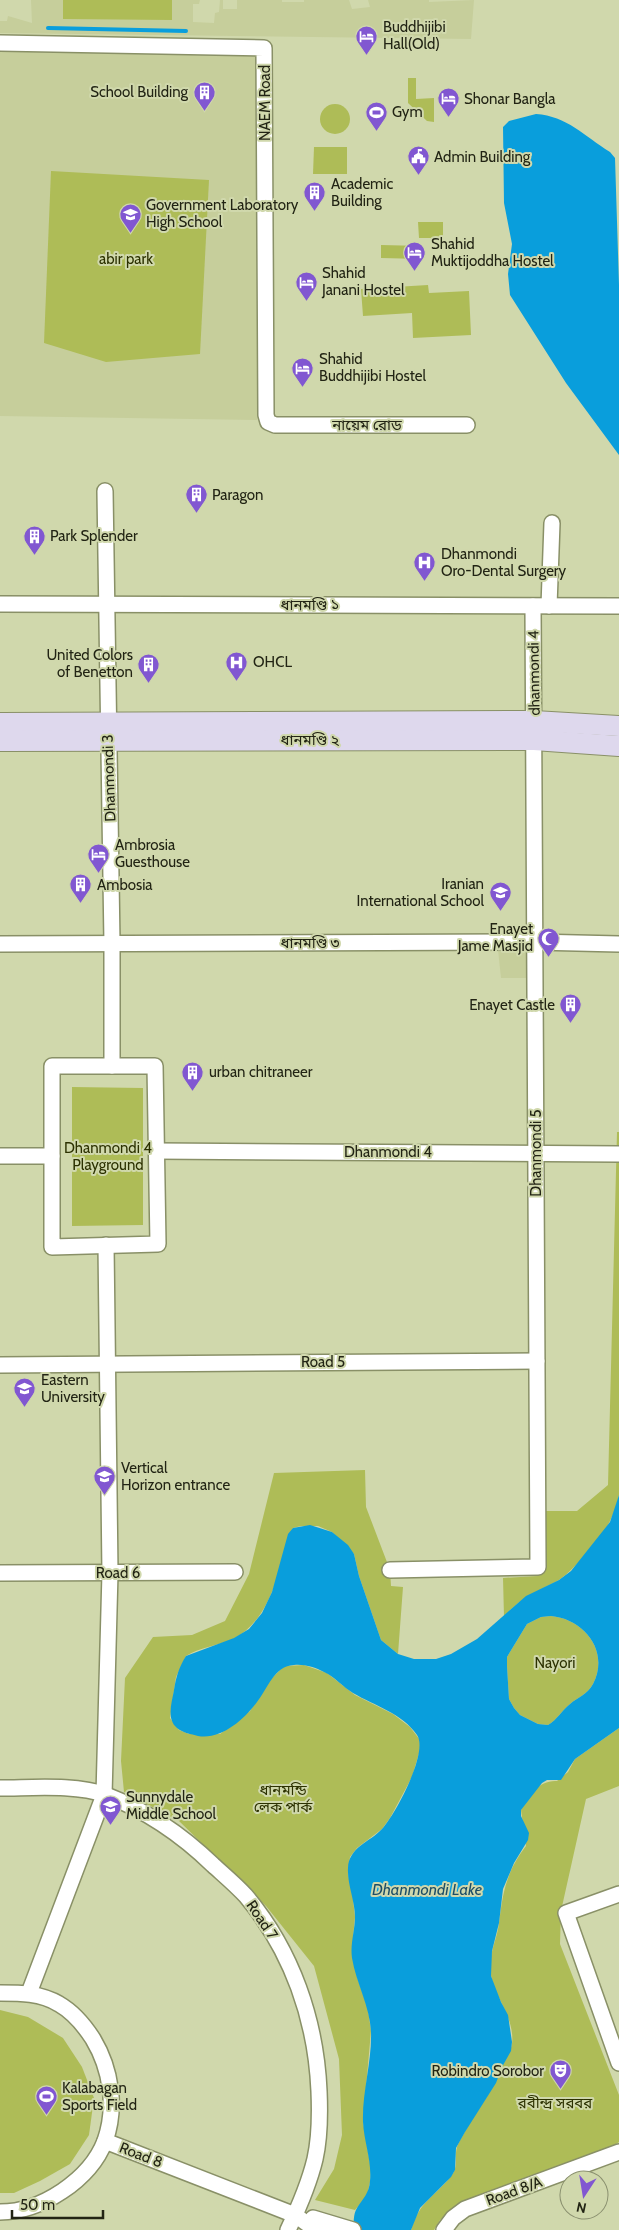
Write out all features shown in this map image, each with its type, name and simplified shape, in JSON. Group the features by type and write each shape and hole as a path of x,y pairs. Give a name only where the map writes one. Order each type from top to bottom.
{"main road":[{"name":"ধানমণ্ডি ২","path":"0,723 107,732"},
{"name":"ধানমণ্ডি ২","path":"0,741 107,732 534,730 619,726"},
{"name":"ধানমণ্ডি ২","path":"534,730 619,746"}],"street":[{"name":"NAEM Road","path":"0,43 264,48 266,405 268,422"},
{"name":"নায়েম রোড","path":"268,422 275,426 467,425"},
{"name":"Dhanmondi 3","path":"104,491 112,943 112,1066"},
{"path":"549,606 552,523"},
{"name":"ধানমণ্ডি ১","path":"0,604 619,606"},
{"name":"dhanmondi 4","path":"533,606 534,730"},
{"name":"Dhanmondi 5","path":"390,1570 538,1567 534,730"},
{"name":"ধানমণ্ডি ৩","path":"0,944 535,942 619,944"},
{"path":"52,1066 112,1066 155,1066 158,1244 52,1247 52,1066"},
{"name":"Dhanmondi 4","path":"156,1151 619,1154"},
{"path":"0,1156 52,1156"},
{"path":"29,1993 104,1794 110,1573 109,1364 106,1245"},
{"name":"Road 5","path":"0,1365 537,1361"},
{"name":"Road 6","path":"0,1573 235,1572"},
{"name":"Road 7","path":"0,1788 73,1789 104,1794 152,1818 178,1834 200,1852 245,1895 275,1937 294,1975 308,2016 317,2059 320,2114 309,2221 288,2230"},
{"path":"619,1894 566,1912 619,2063"},
{"name":"Road 8","path":"0,1993 29,1993 59,2003 86,2028 104,2060 110,2080 111,2098 105,2141 309,2221"},
{"path":"0,2212 24,2209 55,2196 88,2168 105,2141"},
{"name":"Road 8/A","path":"444,2230 453,2218 465,2209 619,2152"},
{"path":"457,2230 465,2209"},
{"path":"309,2221 353,2230"}],"shaded area":[{"path":"31,0 200,0 199,4 193,4 193,22 214,23 215,13 219,12 220,0 223,0 223,9 237,9 237,0 304,2 304,0 349,0 352,9 370,7 368,0 429,0 429,2 474,0 471,39 0,33 0,21 7,21 8,16 32,23"},
{"name":"Government Laboratory High School","path":"0,47 261,51 257,420 0,416"},
{"path":"498,950 530,950 531,978 501,978"}],"green space":[{"path":"63,0 172,0 172,20 63,19"},
{"path":"408,78 416,78 416,99 434,98 434,122 427,121 408,103"},
{"path":"335,104 346,108 350,119 346,130 335,134 324,130 320,119 324,108"},
{"path":"314,147 347,147 347,174 313,174"},
{"name":"abir park","path":"51,171 209,180 200,354 106,362 44,343"},
{"path":"418,222 443,222 443,238 419,238"},
{"path":"381,245 422,246 422,259 381,258"},
{"path":"428,285 429,293 469,291 471,335 413,338 412,313 363,316 361,289"},
{"name":"Dhanmondi 4 Playground","path":"72,1087 143,1088 143,1225 72,1226"},
{"path":"617,1132 619,1132 619,1495 607,1527 578,1563 557,1581 522,1600 504,1617 503,1578 538,1576 537,1511 577,1511 608,1485"},
{"name":"ধানমন্ডি লেক পার্ক","path":"365,1470 366,1507 390,1570 391,1586 403,1587 398,1654 381,1640 359,1576 354,1554 332,1532 318,1526 293,1528 273,1590 257,1619 233,1639 186,1656 176,1677 170,1718 179,1730 189,1734 220,1734 250,1711 271,1679 280,1670 285,1666 304,1665 327,1673 355,1695 393,1714 410,1727 420,1740 420,1750 412,1777 390,1818 382,1829 357,1848 350,1857 348,1875 355,1917 353,1938 357,1977 368,2009 371,2031 363,2122 371,2169 370,2182 367,2196 355,2210 315,2200 334,2169 342,2135 339,2059 314,1966 266,1906 179,1821 124,1792 121,1761 125,1678 153,1637 192,1635 225,1621 249,1574 274,1473"},
{"name":"Nayori","path":"541,1617 563,1618 583,1630 591,1639 596,1649 598,1660 597,1672 591,1688 548,1725 538,1724 520,1715 514,1708 509,1699 507,1657 527,1624"},
{"name":"রবীন্দ্র সরবর","path":"619,1728 619,1786 586,1799 561,1911 560,1944 619,2095 619,2142 448,2213 440,2220 434,2230 411,2230 423,2206 453,2173 456,2166 458,2143 493,2086 511,2048 511,2026 493,1984 490,1962 507,1883 514,1865 526,1846 521,1810 535,1790 545,1783 557,1781 568,1772 575,1759"},
{"name":"Kalabagan Sports Field","path":"0,2010 28,2017 63,2038 82,2067 94,2098 89,2135 70,2164 14,2193 0,2193"}],"water":[{"path":"536,114 557,119 575,128 610,152 615,158 619,285 619,455 566,383 510,295 508,274 512,244 504,203 503,127 509,121"},
{"name":"Dhanmondi Lake","path":"619,1495 619,1728 575,1759 561,1780 547,1780 542,1783 521,1810 521,1816 529,1833 528,1840 514,1863 503,1889 499,1923 492,1951 491,1976 508,2015 512,2042 511,2051 496,2083 456,2148 455,2170 451,2177 420,2208 411,2230 353,2230 356,2210 367,2193 370,2181 363,2111 371,2032 368,2013 352,1958 355,1917 348,1868 352,1855 361,1845 382,1829 402,1798 415,1769 419,1743 417,1735 411,1727 396,1715 353,1693 321,1670 306,1665 287,1666 276,1673 252,1709 239,1722 223,1732 207,1736 190,1734 177,1728 171,1715 171,1705 178,1672 186,1656 234,1638 249,1629 262,1613 272,1592 288,1534 293,1528 310,1525 332,1532 348,1545 354,1554 359,1576 381,1640 398,1654 414,1659 436,1659 451,1654 477,1639 526,1596 559,1580 571,1571 610,1522","holes":["541,1617 563,1618 574,1623 591,1639 596,1649 598,1660 597,1672 591,1688 564,1709 548,1725 538,1724 520,1715 509,1699 507,1657 527,1624"]}],"waterway":[{"path":"48,28 186,31"}],"place":[{"name":"Buddhijibi Hall(Old)","path":"367,55"},
{"name":"School Building","path":"204,111"},
{"name":"Shonar Bangla","path":"448,118"},
{"name":"Gym","path":"376,131"},
{"name":"Admin Building","path":"418,176"},
{"name":"Academic Building","path":"315,212"},
{"name":"Government Laboratory High School","path":"130,233"},
{"name":"Shahid Muktijoddha Hostel","path":"415,272"},
{"name":"Shahid Janani Hostel","path":"306,301"},
{"name":"Shahid Buddhijibi Hostel","path":"303,387"},
{"name":"Paragon","path":"196,514"},
{"name":"Park Splender","path":"34,555"},
{"name":"Dhanmondi Oro-Dental Surgery","path":"425,582"},
{"name":"OHCL","path":"237,681"},
{"name":"United Colors of Benetton","path":"149,683"},
{"name":"Ambrosia Guesthouse","path":"99,873"},
{"name":"Ambosia","path":"81,904"},
{"name":"Iranian International School","path":"500,912"},
{"name":"Enayet Jame Masjid","path":"549,957"},
{"name":"Enayet Castle","path":"571,1024"},
{"name":"urban chitraneer","path":"193,1091"},
{"name":"Eastern University","path":"25,1408"},
{"name":"Vertical Horizon entrance","path":"105,1496"},
{"name":"Sunnydale Middle School","path":"110,1825"},
{"name":"Robindro Sorobor","path":"560,2090"},
{"name":"Kalabagan Sports Field","path":"46,2116"}]}
